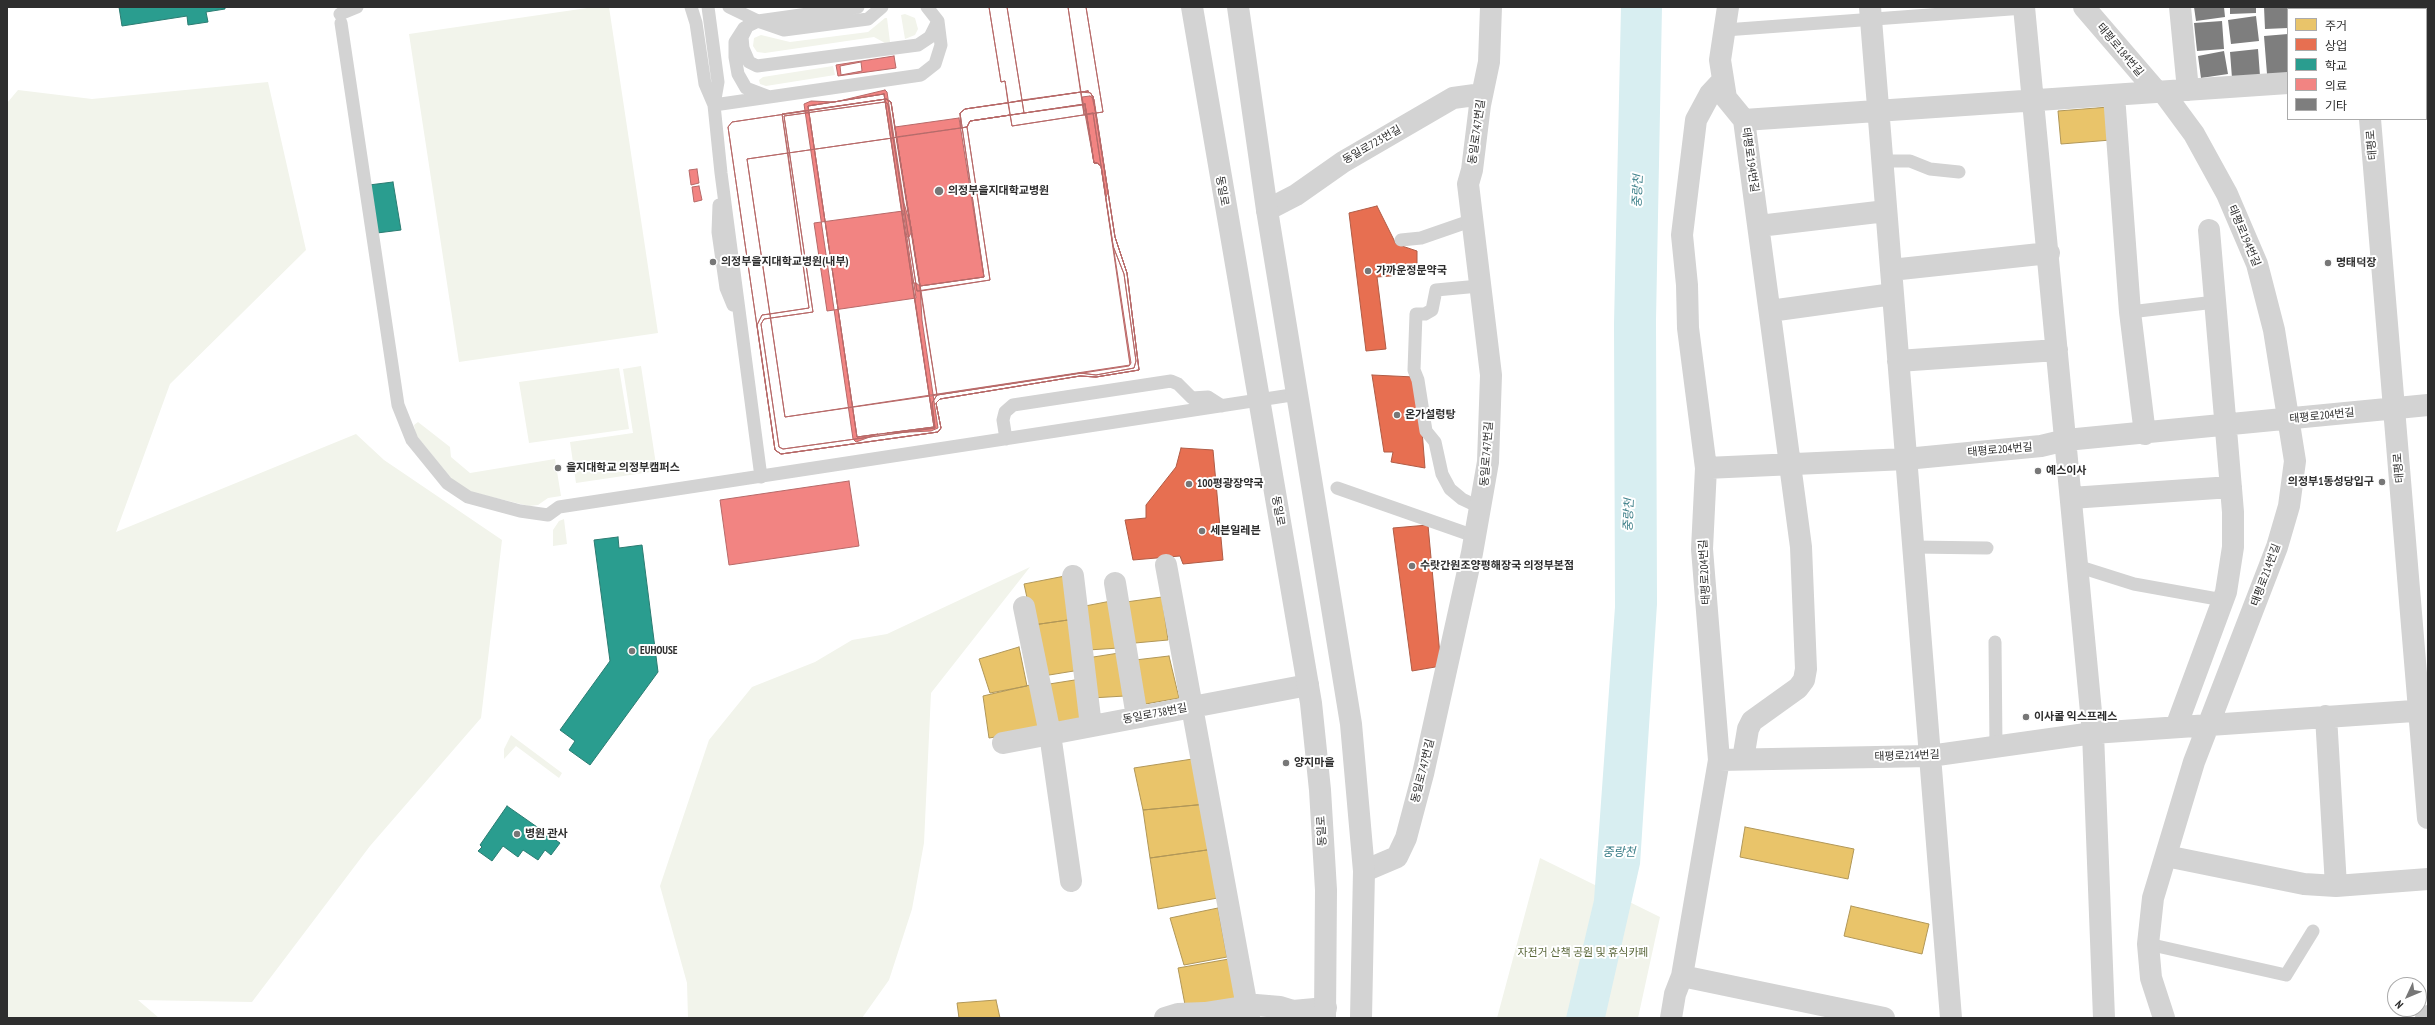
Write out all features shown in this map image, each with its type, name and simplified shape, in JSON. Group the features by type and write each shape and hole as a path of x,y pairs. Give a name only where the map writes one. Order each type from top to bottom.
{"street":[{"name":"동일로","path":"1192,7 1308,685 1320,790 1326,890 1325,1013"},
{"path":"1238,7 1267,210 1351,724 1364,871 1361,1018"},
{"name":"동일로747번길","path":"1364,871 1397,857 1406,838 1423,774 1474,536 1482,508 1488,462 1491,374 1479,286 1468,184 1482,94 1489,62 1491,7"},
{"path":"1728,7 1720,60 1726,98 1744,120"},
{"name":"태평로184번길","path":"2084,7 2160,92"},
{"path":"2180,7 2188,90"},
{"path":"2024,8 2049,253 2093,733 2104,1018"},
{"path":"1870,13 1951,1018"},
{"path":"1706,468 1688,328 1687,285 1682,234 1696,120 1710,94 1723,80"},
{"name":"태평로194번길","path":"1791,465 1744,120 2287,83"},
{"name":"태평로194번길","path":"2160,92 2194,134 2227,194 2258,264 2274,330 2289,419"},
{"name":"동일로723번길","path":"1267,210 1296,195 1343,162 1453,98 1482,94"},
{"path":"2114,95 2130,312 2145,434"},
{"name":"태평로","path":"2370,120 2394,408 2423,710 2428,818"},
{"path":"1759,226 1886,211"},
{"path":"2176,727 2226,592 2233,547 2231,486 2209,230"},
{"path":"1891,270 2049,253"},
{"path":"1770,311 1893,294"},
{"path":"1898,361 2058,350"},
{"name":"태평로204번길","path":"1671,1018 1675,994 1682,976 1720,760 1702,549 1706,468 1906,459 2041,446 2066,440 2145,434 2428,405"},
{"name":"태평로214번길","path":"2164,1018 2151,978 2148,944 2153,898 2194,762 2262,588 2289,506 2295,461 2289,419"},
{"path":"1743,759 1748,729 1752,721 1798,688 1804,680 1806,669 1801,547 1791,465"},
{"path":"2071,498 2231,486"},
{"path":"1166,565 1248,1012"},
{"path":"1072,576 1092,726"},
{"path":"1115,583 1137,717"},
{"path":"1024,607 1050,734 1070,881"},
{"name":"동일로738번길","path":"1003,743 1308,685"},
{"name":"태평로214번길","path":"1720,760 1930,756 1996,748 2093,733 2423,710"},
{"path":"2326,716 2336,886"},
{"path":"2166,856 2304,884 2336,886 2428,879"},
{"path":"1682,976 1884,1018"},
{"path":"1174,1017 1205,1013 1248,1012 1280,1007 1293,1011 1325,1013"}],"lane":[{"path":"357,7 340,19 398,405 412,440 440,476 457,492 468,497 520,511 545,515 559,507 1298,394"},
{"path":"691,7 696,23 705,84 714,105"},
{"path":"708,7 718,82 714,105 721,173 761,477"},
{"path":"729,7 753,23 784,30 868,19 882,7"},
{"path":"773,97 750,90 739,77 735,56 735,42 737,36 753,23 858,7"},
{"path":"714,105 921,75 933,66 939,55 941,42 938,21 927,7"},
{"path":"1725,30 1870,13 2024,8"},
{"path":"753,23 742,37 742,48 749,62 757,66 918,46 930,37 938,21"},
{"path":"1882,161 1910,161 1930,169 1958,172"},
{"path":"1401,240 1420,238 1473,220"},
{"path":"1479,286 1436,290 1432,310 1425,314 1416,314 1414,370 1418,380 1426,431 1436,442 1445,479 1450,489 1462,499 1482,508"},
{"path":"2130,312 2215,302"},
{"path":"1006,439 1003,420 1005,412 1013,406 1171,381 1178,384 1192,398 1208,397 1222,406"},
{"path":"1337,488 1474,536"},
{"path":"1913,547 1988,548"},
{"path":"2077,566 2134,584 2222,600"},
{"path":"1995,642 1996,748"},
{"path":"2148,944 2286,975 2313,931"}],"green space":[{"path":"594,7 609,7 658,333 459,362 409,34"},
{"path":"905,14 915,18 918,29 915,35 905,39 901,15"},
{"path":"887,18 890,42 885,43 874,37 765,53 757,52 753,46 754,38 761,35 790,42 868,32"},
{"path":"833,66 835,75 766,86 760,84 759,80 763,77"},
{"path":"268,82 306,250 170,384 116,532 356,434 384,460 502,540 481,718 370,846 252,1002 138,1000 159,1018 7,1018 7,103 18,90 92,99"},
{"path":"641,366 657,471 576,483 570,442 633,433 623,369"},
{"path":"619,368 629,429 529,443 519,382"},
{"path":"418,422 450,447 451,457 470,473 555,459 561,496 548,498 538,505 529,506 467,491 456,484 416,435 414,425"},
{"path":"564,519 567,544 553,546 553,530 559,521"},
{"path":"1030,567 931,693 924,843 912,909 889,980 862,1018 688,1018 687,983 660,886 709,740 752,687 815,662 852,640 887,634"},
{"path":"511,735 562,773 559,778 516,746 504,759 504,749"},
{"name":"자전거 산책 공원 및 휴식카페","path":"1540,858 1660,917 1638,1018 1497,1018"}],"water":[{"name":"중랑천","path":"1621,7 1662,7 1656,320 1657,604 1640,864 1605,1018 1566,1018 1594,900 1615,607 1614,324"}],"building: 주거":[{"path":"2109,107 2111,140 2061,144 2058,111"},
{"path":"1065,576 1075,619 1033,625 1024,584"},
{"path":"1162,597 1168,640 1135,643 1126,602"},
{"path":"1111,601 1119,648 1088,650 1080,607"},
{"path":"1075,619 1080,670 1043,676 1033,625"},
{"path":"1019,647 1027,686 990,693 979,659"},
{"path":"1119,653 1125,696 1091,698 1087,658"},
{"path":"1169,656 1179,698 1140,705 1135,660"},
{"path":"1081,679 1088,720 1051,726 1043,685"},
{"path":"1030,685 1040,730 989,738 983,696"},
{"path":"1199,758 1207,804 1143,810 1134,768"},
{"path":"1207,804 1214,849 1150,858 1143,810"},
{"path":"1745,827 1854,849 1848,879 1740,857"},
{"path":"1214,849 1223,897 1158,909 1150,858"},
{"path":"1851,906 1929,924 1922,954 1844,936"},
{"path":"1218,908 1227,957 1184,965 1170,918"},
{"path":"1229,959 1238,1004 1186,1010 1178,968"},
{"path":"996,1000 1000,1018 959,1018 957,1003"}],"building: 상업":[{"path":"1377,206 1396,244 1417,251 1417,274 1377,277 1386,349 1366,351 1349,213"},
{"path":"1372,375 1414,377 1418,380 1425,468 1391,462 1393,452 1384,452"},
{"path":"1181,448 1213,450 1223,560 1183,564 1180,556 1133,560 1125,520 1146,518 1146,505 1176,467"},
{"path":"1428,525 1441,666 1412,671 1393,528"}],"building: 학교":[{"path":"119,7 225,7 225,9 206,12 208,22 188,25 187,16 122,26"},
{"path":"393,182 401,230 377,233 369,185"},
{"name":"EUHOUSE","path":"618,537 619,548 642,545 658,672 590,765 569,750 575,741 560,730 610,661 594,540"},
{"name":"병원 관사","path":"507,806 560,843 551,855 545,850 538,860 523,850 518,857 503,846 492,861 478,851 482,847 480,845"}],"building: 의료":[{"path":"989,7 1007,7 1022,100 1008,103 1005,81 1001,82"},
{"path":"989,7 1086,7 1103,112 1012,126 1005,81 1001,82"},
{"path":"1007,7 1068,7 1084,115 1093,113 1131,363 1129,366 937,395 896,137 967,127 970,121 1024,113"},
{"path":"1068,7 1086,7 1103,112 1096,113 1091,93 1081,92"},
{"path":"894,56 896,68 838,76 836,65"},
{"path":"861,62 862,71 841,75 840,66"},
{"path":"885,90 887,92 904,203 912,231 909,237 906,237 884,94 838,101"},
{"path":"1088,91 1093,96 1115,237 1127,273 1139,370 1096,377 1080,376 940,399 936,403 941,428 938,432 781,454 775,450 728,127 732,122 886,99 891,102 896,137 893,138 888,104 885,102 784,116 813,312 764,319 761,324 779,447 783,449 935,428 932,403 937,395 1080,373 1096,375 1134,368 1136,361 1124,274 1113,246 1101,166 1094,163 1085,104 970,121 967,127 961,128 960,113 965,109"},
{"path":"1088,91 1093,96 1115,237 1127,273 1139,370 1096,377 1080,376 940,399 936,403 941,428 938,432 781,454 775,450 757,325 762,315 809,308 782,114 886,99 891,102 920,286 984,277 960,113 965,109"},
{"path":"1088,91 1093,96 1115,237 1127,273 1139,370 1096,377 1080,376 940,399 936,403 941,428 938,432 781,454 775,450 728,127 732,122 886,99 891,102 920,286 984,277 960,113 965,109"},
{"path":"1081,92 1083,105 1024,113 1022,100"},
{"path":"884,94 934,427 857,437 808,106"},
{"path":"884,94 934,427 857,437 808,106"},
{"path":"1090,96 1094,99 1108,192 1106,197 1101,166 1094,163 1082,97"},
{"path":"886,99 891,102 921,291 917,291 893,138 788,153 782,114"},
{"path":"811,101 834,102 808,106 857,437 878,434 856,442 853,439 804,104"},
{"path":"885,102 888,104 917,291 990,280 967,127 970,121 1085,104 1094,163 1101,166 1113,246 1124,274 1136,361 1134,368 1096,375 1080,373 937,395 932,403 935,428 783,449 779,447 761,324 764,319 813,312 784,116"},
{"path":"1008,103 1012,126 1086,115 1094,163 1101,166 1093,113 1096,113 1115,237 1127,273 1139,370 1096,377 1080,376 940,399 936,403 941,428 938,432 781,454 775,450 757,325 762,315 770,314 785,417 937,395 921,291 990,280 967,127 961,128 960,113 965,109"},
{"path":"1085,104 1086,114 1084,114 1083,105"},
{"path":"1085,104 1094,163 1101,166 1130,365 785,417 747,159 961,128 967,127 970,121"},
{"path":"959,118 984,277 920,286 895,127"},
{"path":"788,153 809,308 770,314 747,159"},
{"path":"697,169 699,183 691,185 689,170"},
{"path":"699,186 702,200 694,202 692,187"},
{"path":"903,211 916,298 827,311 814,223"},
{"path":"912,283 916,283 920,286 922,320 938,428 931,431 887,433 934,427"},
{"path":"849,481 859,546 729,565 720,500"}],"building: 기타":[{"path":"2194,7 2224,7 2225,17 2196,21"},
{"path":"2230,7 2256,7 2256,13 2230,14"},
{"path":"2264,7 2296,7 2287,8 2287,28 2265,29"},
{"path":"2302,7 2328,7 2328,8"},
{"path":"2256,16 2259,41 2231,44 2228,20"},
{"path":"2222,21 2224,49 2197,51 2194,23"},
{"path":"2287,34 2287,73 2267,74 2264,36"},
{"path":"2258,49 2260,76 2232,78 2230,52"},
{"path":"2224,51 2228,74 2201,78 2198,56"}],"place":[{"name":"의정부을지대학교병원","path":"939,191"},
{"name":"의정부을지대학교병원(내부)","path":"713,262"},
{"name":"명태덕장","path":"2328,263"},
{"name":"가까운정문약국","path":"1368,271"},
{"name":"온가설렁탕","path":"1397,415"},
{"name":"을지대학교 의정부캠퍼스","path":"558,468"},
{"name":"예스이사","path":"2038,471"},
{"name":"의정부1동성당입구","path":"2382,482"},
{"name":"100평광장약국","path":"1189,484"},
{"name":"세븐일레븐","path":"1202,531"},
{"name":"수랏간원조양평해장국 의정부본점","path":"1412,566"},
{"name":"EUHOUSE","path":"632,651"},
{"name":"이사콜 익스프레스","path":"2026,717"},
{"name":"양지마을","path":"1286,763"},
{"name":"병원 관사","path":"517,834"}]}
